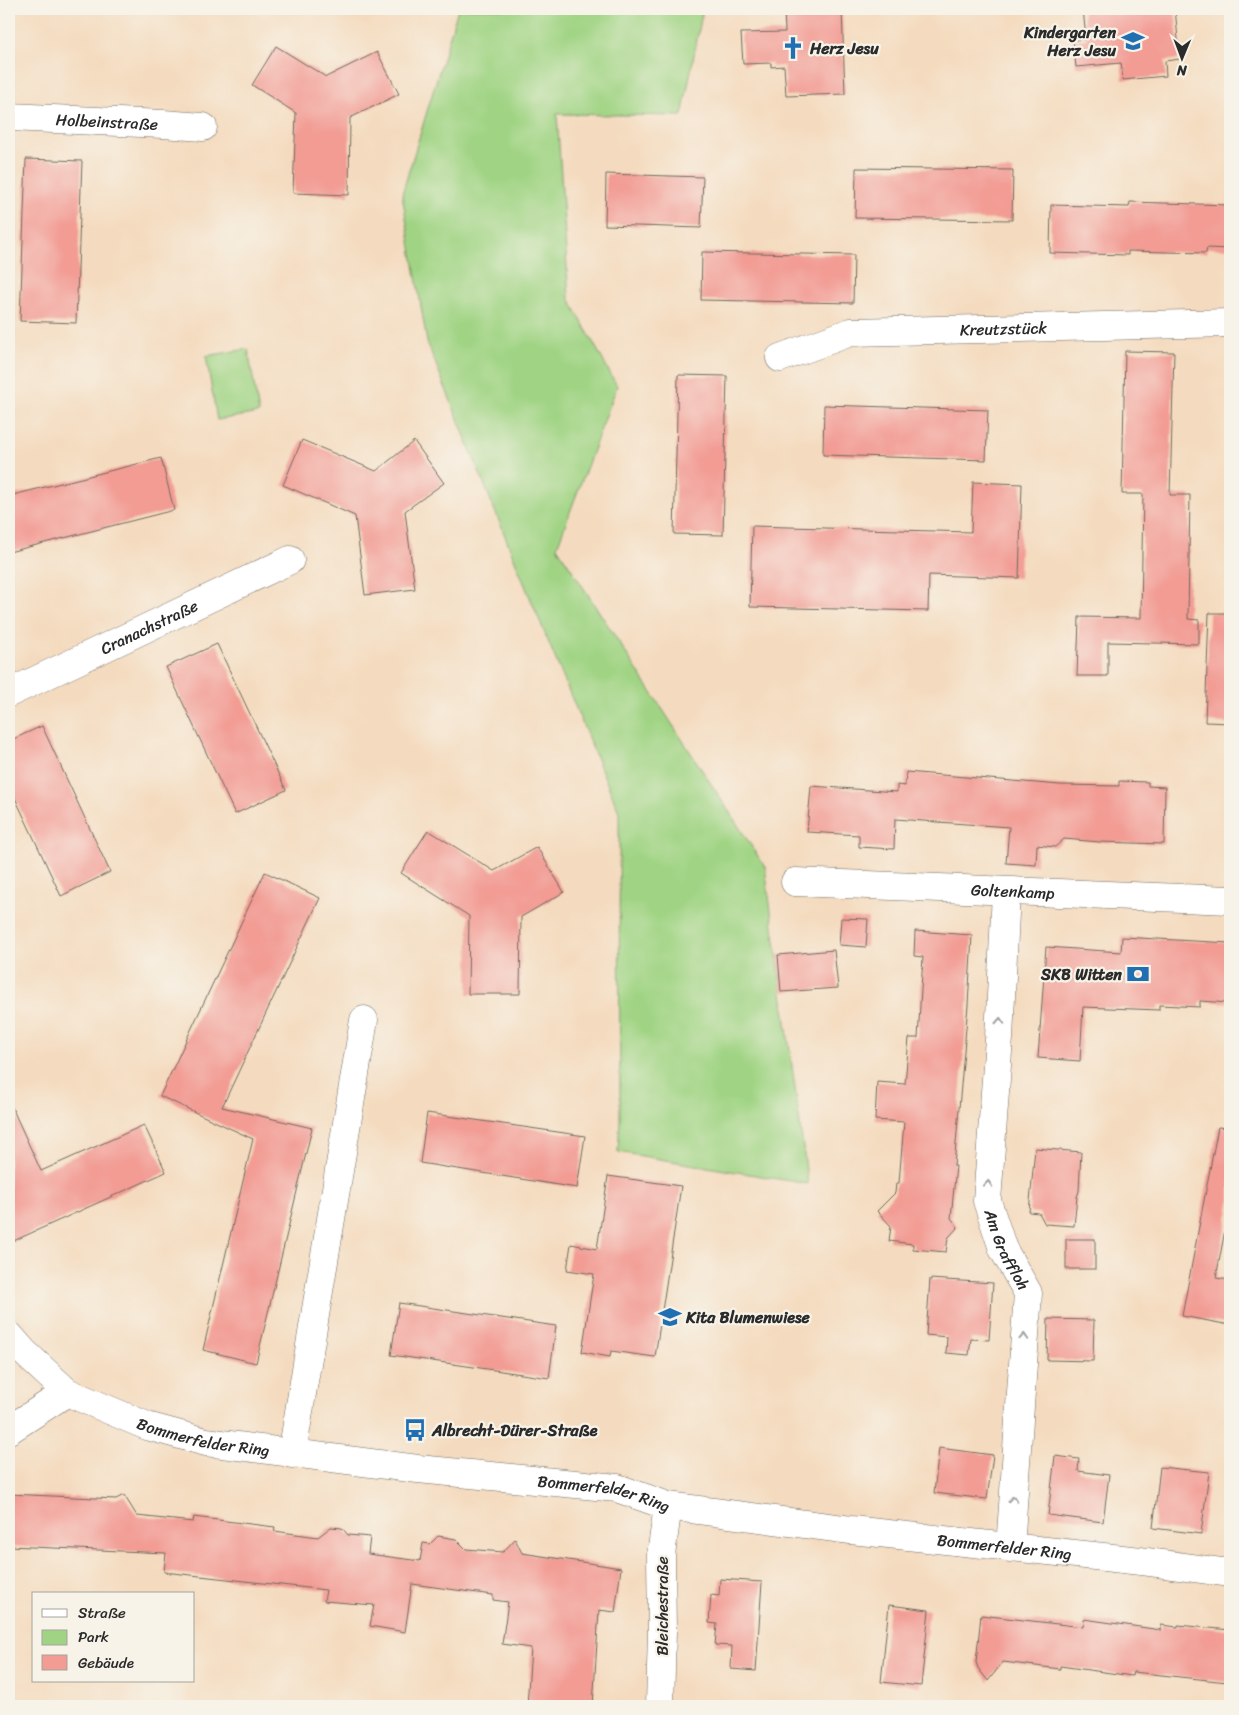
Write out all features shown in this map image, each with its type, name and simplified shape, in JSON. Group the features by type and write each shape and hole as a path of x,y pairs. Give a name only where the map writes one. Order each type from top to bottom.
{"street":[{"name":"Holbeinstraße","path":"9,117 203,127"},
{"name":"Kreutzstück","path":"780,358 851,332 1230,323"},
{"name":"Cranachstraße","path":"9,693 290,560"},
{"name":"Goltenkamp","path":"795,882 1230,900"},
{"name":"Am Graffloh","path":"1006,892 999,1038 987,1201 1003,1249 1028,1293 1010,1548"},
{"path":"292,1454 364,1020"},
{"name":"Bommerfelder Ring","path":"9,1334 24,1352 67,1392 146,1426 206,1442 418,1469 617,1488 668,1506 850,1530 1141,1561 1230,1573"},
{"path":"9,1430 67,1392"},
{"name":"Bleichestraße","path":"660,1706 662,1631 661,1555 668,1506"}],"green space":[{"path":"458,9 703,9 682,116 557,114 569,298 617,386 557,547 765,867 808,1184 618,1152 620,1120 619,812 427,342 402,194"},
{"path":"248,349 259,413 217,420 206,356"}],"building":[{"name":"Herz Jesu","path":"784,9 842,9 845,94 786,96 784,66 771,67 771,63 743,64 741,33 785,32"},
{"path":"1083,9 1175,9 1180,59 1165,61 1166,76 1123,80 1121,63 1076,67 1073,40 1086,39"},
{"path":"276,46 326,77 377,52 399,94 350,118 349,195 293,193 296,113 252,85"},
{"path":"26,159 82,161 76,323 20,321"},
{"path":"856,168 1013,170 1012,220 855,218"},
{"path":"606,174 703,177 701,228 605,225"},
{"path":"1130,202 1230,205 1230,249 1207,248 1206,253 1128,251 1128,255 1050,253 1051,205 1129,207"},
{"path":"702,252 854,255 853,303 701,300"},
{"path":"1125,351 1174,352 1170,495 1190,495 1188,619 1199,620 1199,644 1108,642 1108,676 1077,676 1079,617 1141,618 1143,494 1122,494"},
{"path":"678,375 727,376 723,535 674,534"},
{"path":"824,405 988,410 986,460 823,455"},
{"path":"302,440 376,471 414,441 444,483 405,511 415,589 365,595 355,516 283,485"},
{"path":"161,458 174,510 9,552 9,496"},
{"path":"973,482 1022,484 1019,578 929,575 928,611 750,607 752,526 971,532"},
{"path":"1209,613 1230,613 1230,723 1205,722"},
{"path":"217,644 286,790 235,814 166,667"},
{"path":"42,726 110,872 61,896 9,785 9,741"},
{"path":"906,772 1060,785 1119,786 1119,781 1148,782 1148,786 1165,787 1164,844 1064,839 1055,847 1037,845 1036,865 1006,863 1009,827 895,819 894,849 859,847 859,835 807,832 811,786 897,792 897,785 905,786"},
{"path":"428,830 494,871 537,847 564,892 521,917 520,994 468,994 469,916 401,873"},
{"path":"265,872 320,898 222,1107 312,1128 256,1363 203,1350 253,1139 160,1096"},
{"path":"841,918 868,919 866,947 839,945"},
{"path":"915,931 972,935 951,1218 958,1227 948,1238 946,1252 913,1249 913,1244 889,1241 891,1226 877,1211 895,1193 896,1183 899,1183 904,1122 875,1120 877,1082 905,1084 909,1038 918,1038 923,957 914,956"},
{"path":"1122,937 1230,943 1230,1003 1200,1001 1200,1007 1159,1005 1159,1010 1083,1007 1080,1061 1038,1058 1046,947 1121,952"},
{"path":"834,950 838,988 781,992 778,955"},
{"path":"9,1101 41,1171 144,1125 166,1172 9,1243"},
{"path":"427,1113 585,1136 577,1188 420,1163"},
{"path":"1218,1127 1230,1128 1230,1203 1216,1278 1230,1280 1230,1325 1182,1316"},
{"path":"1035,1148 1081,1152 1079,1191 1074,1226 1045,1224 1039,1213 1029,1212"},
{"path":"608,1176 681,1186 655,1357 611,1351 610,1357 582,1352 594,1274 567,1270 571,1244 597,1249"},
{"path":"1066,1239 1095,1239 1095,1269 1066,1269"},
{"path":"930,1279 993,1283 989,1340 971,1339 969,1355 946,1353 947,1337 926,1335"},
{"path":"399,1303 556,1326 549,1378 391,1355"},
{"path":"1048,1319 1094,1320 1093,1361 1047,1360"},
{"path":"939,1448 993,1455 987,1499 934,1493"},
{"path":"1055,1456 1079,1459 1078,1471 1109,1475 1103,1522 1048,1515"},
{"path":"1160,1467 1209,1472 1201,1534 1153,1528"},
{"path":"9,1494 116,1499 124,1495 137,1516 193,1522 194,1517 275,1527 274,1531 318,1537 331,1527 342,1528 348,1535 370,1537 368,1554 420,1561 423,1543 430,1544 438,1536 456,1539 466,1549 503,1552 515,1539 522,1553 621,1568 615,1612 599,1610 593,1706 527,1706 531,1648 502,1644 508,1602 493,1600 493,1595 412,1584 405,1632 370,1626 374,1605 324,1601 326,1590 164,1572 166,1553 9,1546"},
{"path":"720,1579 762,1582 756,1671 731,1669 732,1646 715,1645 717,1624 709,1623 711,1595 719,1596"},
{"path":"889,1605 929,1610 921,1686 881,1682"},
{"path":"981,1615 1083,1627 1084,1619 1161,1630 1161,1625 1178,1627 1178,1625 1230,1630 1227,1682 1133,1672 1132,1676 1060,1666 1060,1669 1003,1662 988,1681 978,1668 976,1662"}],"place":[{"name":"Kindergarten Herz Jesu","path":"1133,41"},
{"name":"Herz Jesu","path":"793,48"},
{"name":"SKB Witten","path":"1138,974"},
{"name":"Kita Blumenwiese","path":"670,1317"},
{"name":"Albrecht-Dürer-Straße","path":"415,1430"}]}
